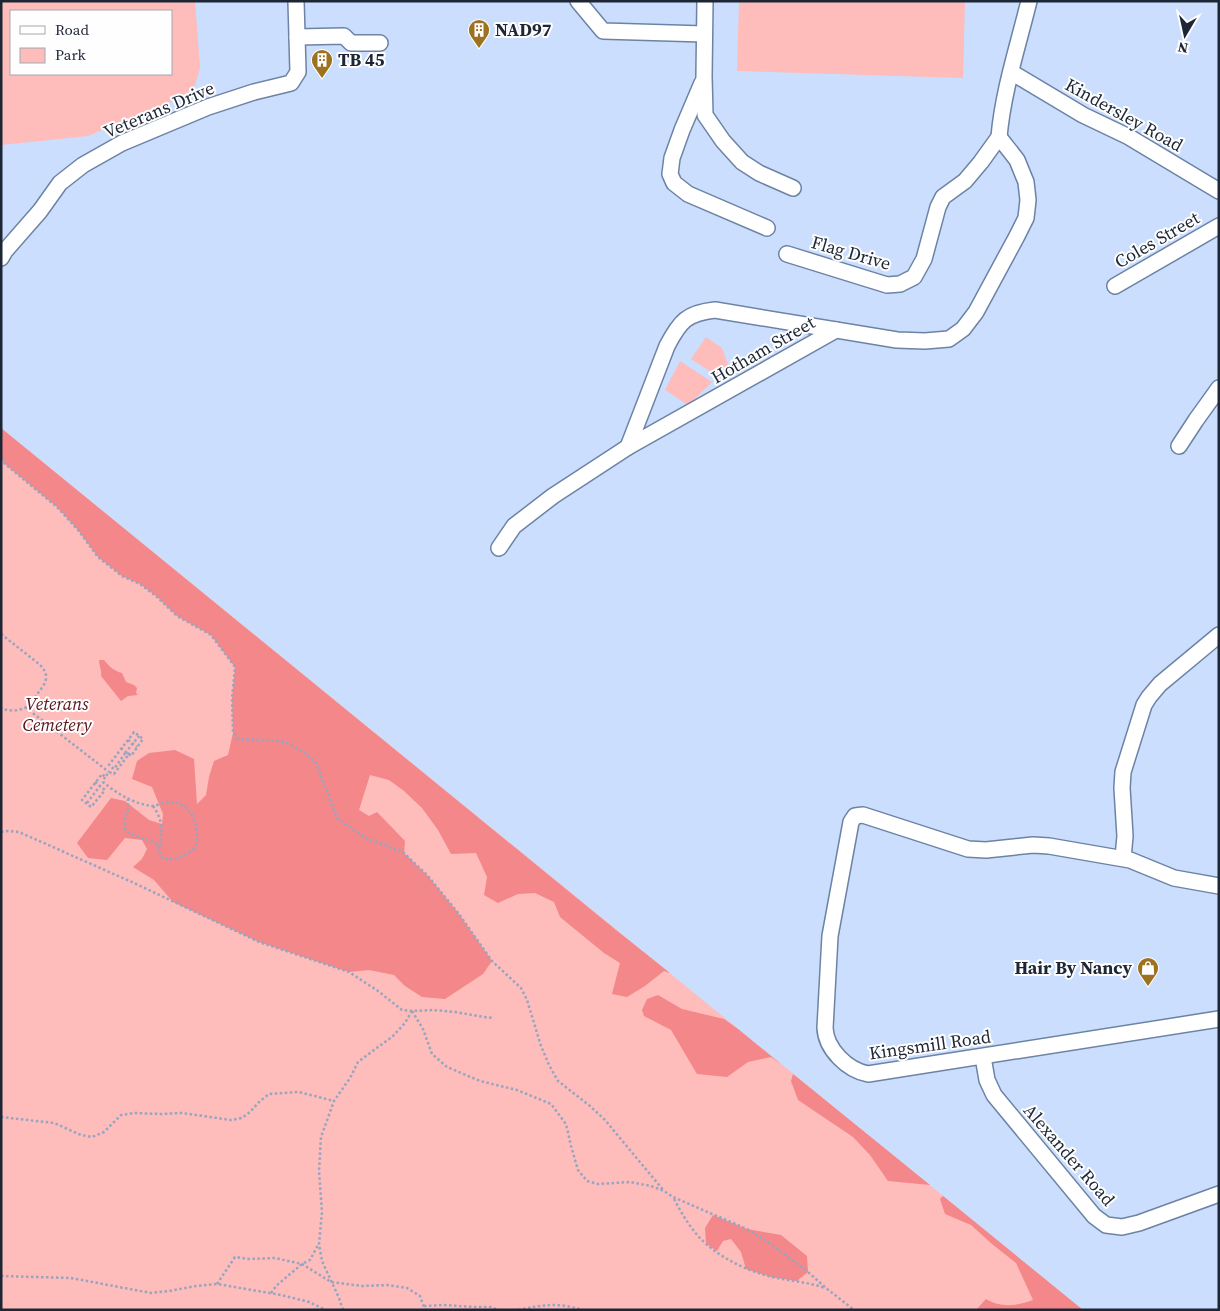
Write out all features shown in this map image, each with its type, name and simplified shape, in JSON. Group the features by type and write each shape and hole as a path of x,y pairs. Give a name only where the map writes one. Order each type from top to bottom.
{"street":[{"name":"Veterans Drive","path":"1,258 40,211 54,184 82,165 122,143 208,107 254,92 291,83 298,72 296,1"},
{"path":"578,1 602,31 704,34"},
{"path":"705,1 705,114 723,141 742,162 759,173 793,188"},
{"path":"999,137 1011,72 1029,1"},
{"path":"297,37 344,36 351,43 380,43"},
{"name":"Kindersley Road","path":"1011,72 1083,115 1129,137 1219,191"},
{"path":"704,77 672,158 670,174 674,184 688,194 768,228"},
{"name":"Flag Drive","path":"787,254 887,285 900,284 914,278 924,259 938,206 943,197 965,181 999,137"},
{"name":"Hotham Street","path":"499,548 514,526 553,496 628,447 836,330 897,340 925,341 949,338 963,330 976,312 1026,218 1028,200 1026,182 1017,160 999,137"},
{"name":"Coles Street","path":"1115,286 1219,226"},
{"path":"628,447 667,346 675,330 691,315 702,311 716,310 836,330"},
{"path":"1179,446 1219,388"},
{"path":"1219,635 1160,684 1149,697 1144,705 1123,772 1122,788 1126,836 1122,858 1138,862 1174,878 1219,886"},
{"name":"Kingsmill Road","path":"1122,858 1033,845 977,850 968,849 863,815 855,816 850,822 829,950 825,1035 830,1047 855,1070 868,1074 1219,1020"},
{"name":"Alexander Road","path":"983,1057 987,1080 994,1096 1094,1216 1106,1225 1114,1227 1130,1225 1219,1194"}],"path":[{"path":"1,458 57,507 78,530 98,557 122,576 140,584 177,616 211,635 235,667 232,699 233,733 238,739 281,741 304,752 316,763 337,818 364,837 404,853 428,876 459,914 492,961 521,988 527,1000 541,1046 558,1081 605,1120 664,1191"},
{"path":"1,634 39,664 46,674 43,686 29,705 25,708 11,711 1,708"},
{"path":"25,708 114,774 139,736"},
{"path":"121,748 128,753 131,756 143,739 134,732 121,748 109,765 114,768 128,753"},
{"path":"128,740 137,747"},
{"path":"115,756 120,760"},
{"path":"109,772 103,782 128,798 153,806 167,802 179,803 188,810 197,828 196,846 190,852 181,856 171,859 162,858 154,842 132,835 126,831 124,823 128,809 128,798"},
{"path":"95,782 105,790 91,807 82,800 88,791 95,782 102,774 105,777"},
{"path":"86,803 100,786"},
{"path":"88,791 98,798"},
{"path":"153,806 158,813 162,828 159,849"},
{"path":"1,832 19,832 259,942 350,972 402,1010 433,1010 494,1018"},
{"path":"412,1011 423,1029 432,1054 447,1067 480,1080 517,1090 551,1104 566,1124 578,1170 587,1181 598,1184 630,1182 651,1186 747,1229 786,1255 854,1310"},
{"path":"342,1310 339,1298 322,1261 319,1244 322,1212 319,1171 321,1137 334,1101 350,1078 358,1062 393,1036 405,1023 412,1011"},
{"path":"1,1117 54,1123 81,1135 92,1136 104,1132 121,1115 134,1113 182,1113 231,1120 242,1118 269,1094 299,1092 334,1101"},
{"path":"673,1197 694,1232 706,1244 728,1259 746,1269 826,1288"},
{"path":"271,1293 276,1286 302,1264 310,1260 319,1244"},
{"path":"217,1284 235,1257 249,1259 275,1258 302,1264 331,1282 362,1286 387,1285 407,1288 420,1296 424,1308 444,1304 491,1307 498,1310"},
{"path":"1,1276 71,1278 151,1293 217,1284 271,1293 309,1302 326,1310"},
{"path":"518,1310 554,1304 582,1310"}],"green space":[{"path":"1,1 195,1 200,68 195,85 185,96 88,136 1,145"},
{"path":"739,1 965,1 963,78 737,71"},
{"path":"706,337 722,348 730,370 722,379 691,359"},
{"path":"680,361 712,382 688,405 665,390"},
{"name":"Veterans Cemetery","path":"1,428 1083,1310 1,1310"}],"shaded area":[{"path":"1,428 670,973 664,971 627,997 612,994 620,963 604,953 560,917 554,902 535,893 518,894 498,903 484,895 487,877 476,853 451,854 438,830 422,808 389,780 370,775 359,810 369,816 377,812 405,841 404,853 428,876 459,914 492,961 483,974 445,999 422,997 405,986 394,975 369,970 349,972 259,942 173,902 154,880 133,867 142,859 147,849 142,840 125,838 107,860 88,858 77,843 111,798 125,801 149,820 162,824 163,814 152,787 132,779 137,761 149,753 175,750 194,759 197,804 206,795 214,761 228,755 233,733 232,699 235,667 211,635 177,616 140,584 122,576 98,557 78,530 57,507 5,464 1,458"},
{"path":"99,660 104,660 112,668 122,673 126,682 137,688 136,693 138,695 128,696 121,701 101,676"},
{"path":"658,995 682,1009 724,1019 781,1064 771,1057 748,1062 727,1077 697,1074 671,1030 644,1016 642,1010 647,999"},
{"path":"793,1074 930,1185 888,1181 870,1155 853,1137 798,1100 791,1081"},
{"path":"943,1196 1083,1310 976,1310 986,1299 1003,1305 1021,1304 1033,1300 1016,1263 971,1225 945,1214 940,1199"},
{"path":"713,1215 747,1229 781,1235 807,1256 808,1272 797,1281 771,1277 746,1269 741,1252 731,1239 723,1241 717,1251 706,1244 705,1228"}],"place":[{"name":"NAD97","path":"479,49"},
{"name":"TB 45","path":"322,79"},
{"name":"Hair By Nancy","path":"1148,987"}]}
